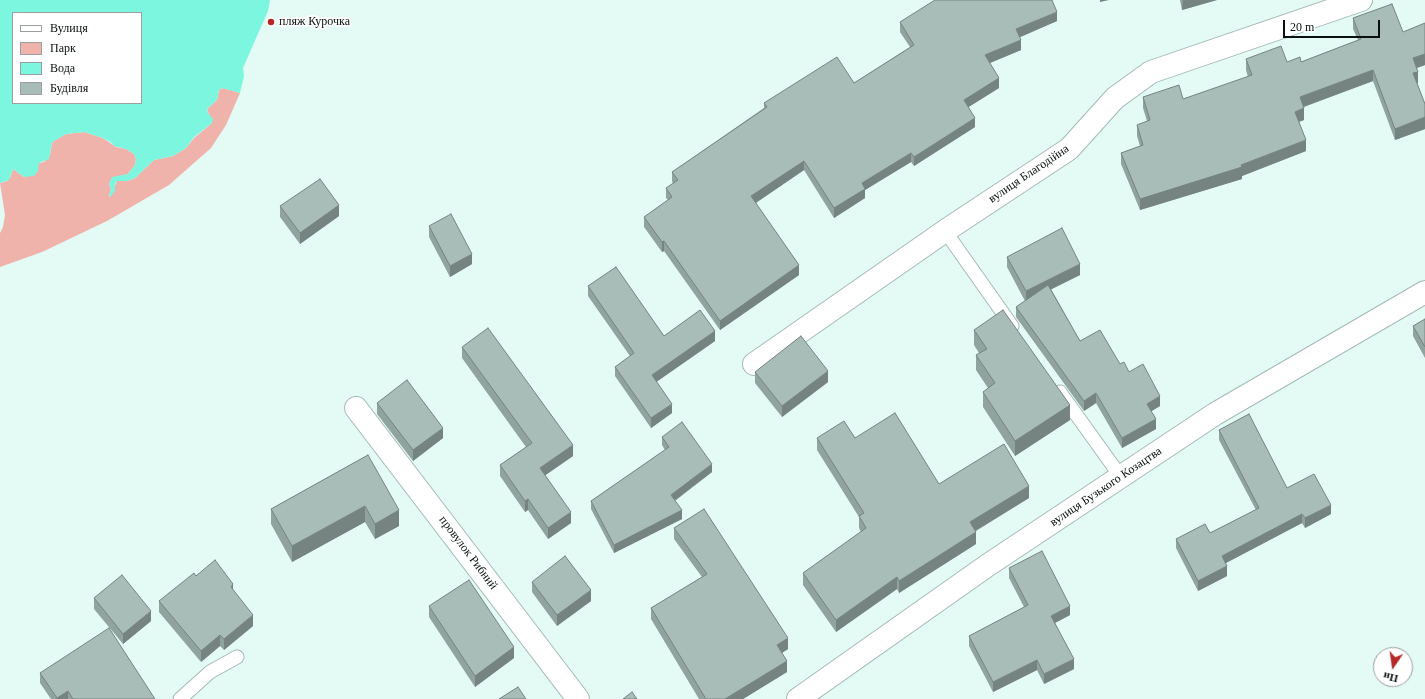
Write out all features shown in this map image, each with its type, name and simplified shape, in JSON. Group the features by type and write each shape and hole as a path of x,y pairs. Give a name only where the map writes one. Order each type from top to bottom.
{"street":[{"name":"вулиця Благодійна","path":"754,364 944,231 1069,149 1115,98 1151,72 1361,0"},
{"name":"вулиця Бузького Козацтва","path":"798,699 988,566 1214,414 1425,292"},
{"name":"провулок Рибний","path":"356,408 578,699"}],"lane":[{"path":"944,231 1019,335"},
{"path":"1052,380 1121,477"},
{"path":"180,699 210,672 237,657"}],"green space":[{"path":"223,88 240,93 226,125 211,148 169,185 107,221 42,252 0,267 0,233 3,227 5,215 0,183 7,181 10,178 13,169 24,177 39,163 44,162 50,155 52,143 54,141 66,134 84,132 103,138 116,147 126,149 134,154 136,159 135,165 128,174 112,178 109,184 111,189 110,197 117,181 127,181 135,178 154,160 173,156 186,148 194,138 212,123 207,109 217,100 219,90"}],"water":[{"path":"0,0 270,0 268,11 243,68 244,76 240,93 223,88 219,90 217,100 207,109 208,113 213,119 212,123 194,137 186,148 173,156 154,160 135,178 127,181 117,181 115,184 115,191 110,197 111,189 109,184 112,177 128,174 135,165 136,159 134,154 126,149 114,146 112,143 103,138 84,132 66,134 52,143 49,159 39,163 38,171 34,176 24,177 13,169 9,180 0,183"}],"building":[{"path":"935,0 1052,0 1057,12 1016,29 1021,40 985,55 999,78 964,100 975,118 914,157 911,153 862,183 865,189 834,208 804,161 751,196 799,265 720,321 664,241 662,242 644,217 672,197 666,188 678,180 672,172 767,107 764,103 837,57 854,83 914,45 900,22"},
{"path":"1392,4 1403,32 1425,23 1425,54 1413,58 1418,72 1413,73 1425,104 1425,117 1395,129 1373,70 1300,97 1304,108 1295,112 1306,140 1241,165 1242,167 1140,199 1121,153 1143,145 1137,125 1150,120 1143,97 1179,85 1183,99 1252,75 1246,59 1281,46 1287,62 1300,57 1301,62 1361,39 1353,18"},
{"path":"320,179 339,205 300,233 280,206"},
{"path":"451,214 472,254 450,266 429,226"},
{"path":"1062,228 1080,264 1026,291 1007,257"},
{"path":"616,267 664,336 700,310 715,331 652,375 672,404 651,418 615,367 634,353 588,286"},
{"path":"1048,285 1080,341 1100,330 1120,364 1124,362 1129,372 1143,364 1160,396 1147,404 1156,419 1122,438 1096,393 1084,401 1016,307"},
{"path":"1003,310 1070,405 1015,441 983,392 995,383 976,355 987,349 974,330"},
{"path":"1425,319 1425,347 1413,326"},
{"path":"488,328 573,445 540,468 571,512 548,528 528,499 525,501 500,465 532,443 462,347"},
{"path":"801,336 828,371 782,406 755,372"},
{"path":"407,380 443,428 413,450 377,403"},
{"path":"895,413 939,484 1004,444 1029,486 970,522 976,532 899,581 897,577 836,620 803,573 866,528 859,516 864,513 817,438 844,421 855,438"},
{"path":"1249,414 1287,488 1314,474 1331,505 1305,518 1302,514 1222,556 1227,566 1198,581 1176,539 1205,524 1210,533 1259,508 1219,430"},
{"path":"682,422 712,464 671,495 682,510 614,545 591,501 669,447 662,437"},
{"path":"368,455 399,510 375,524 365,506 292,546 271,509"},
{"path":"704,509 788,638 777,645 787,661 725,699 706,699 651,608 707,574 674,528"},
{"path":"1042,551 1070,606 1051,616 1074,659 1044,674 1037,660 993,682 969,636 1028,605 1009,568"},
{"path":"565,556 591,590 557,615 532,582"},
{"path":"215,560 233,584 231,587 253,615 224,639 220,635 201,651 159,601 194,573 196,576"},
{"path":"122,575 151,611 123,634 94,598"},
{"path":"469,580 514,647 475,676 429,606"},
{"path":"109,628 155,699 73,699 68,691 57,698 40,673"},
{"path":"518,687 526,699 499,699"},
{"path":"632,692 637,699 623,699"}],"place":[{"name":"пляж Курочка","path":"271,22"}]}
